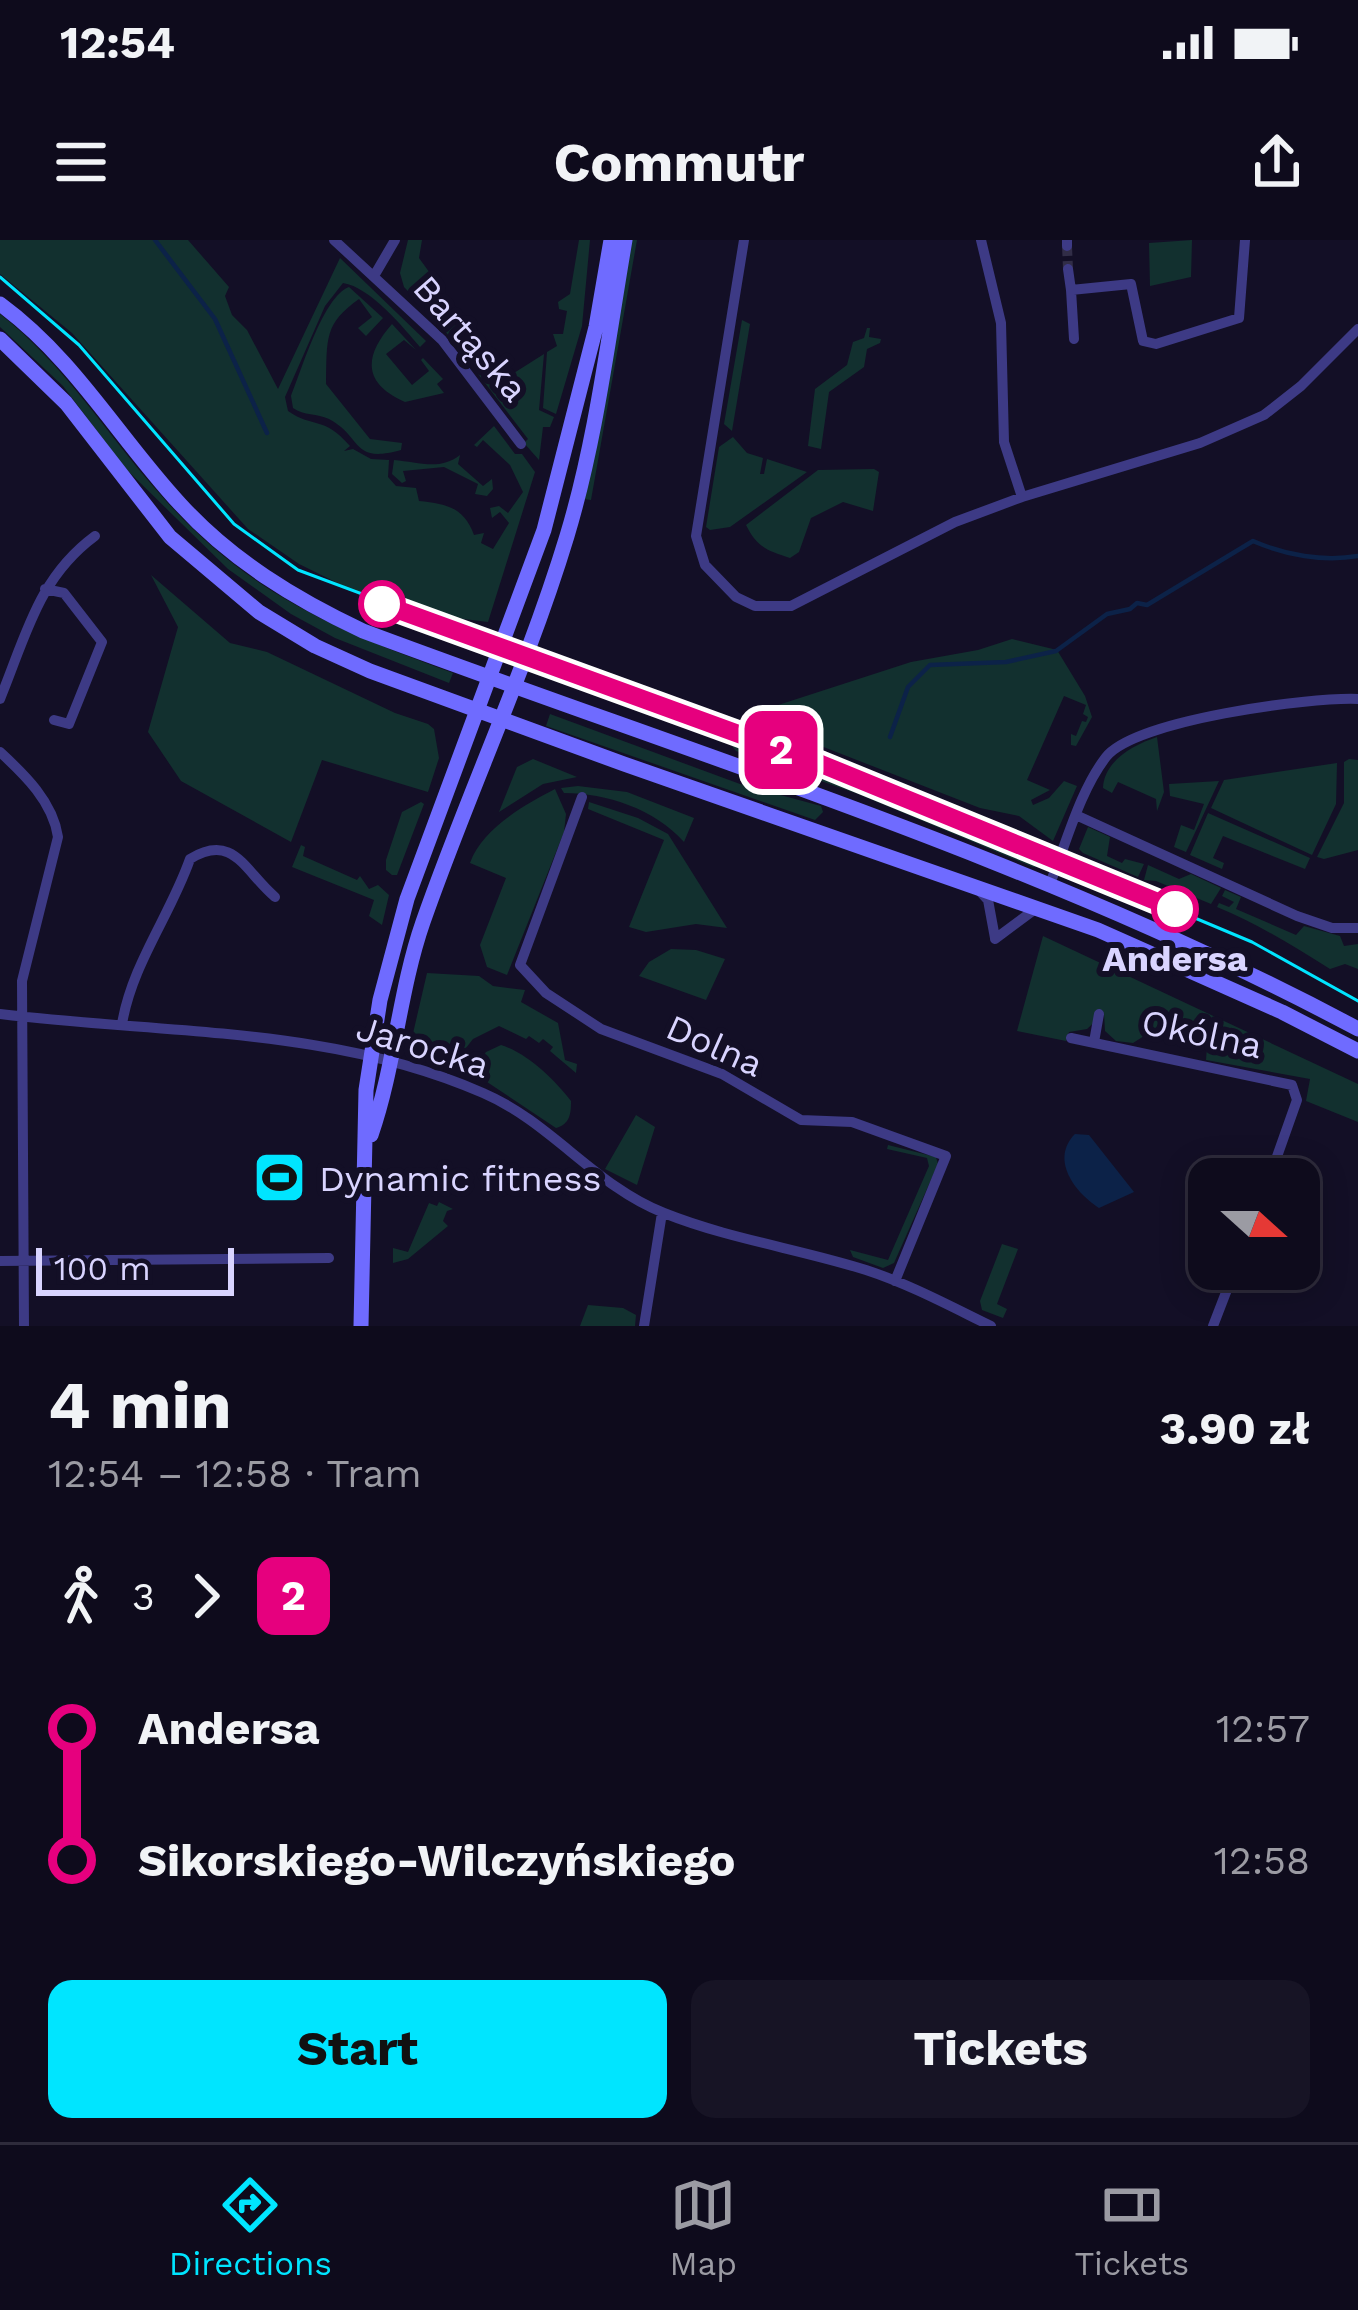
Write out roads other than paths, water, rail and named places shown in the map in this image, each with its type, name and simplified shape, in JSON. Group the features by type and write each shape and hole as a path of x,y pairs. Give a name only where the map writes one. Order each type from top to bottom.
{"main road":[{"path":"361,1326 370,1057 401,918 544,530 596,327 611,240"},
{"path":"367,1150 383,1102 422,925 514,685 579,490 626,240"},
{"path":"0,304 67,362 182,506 249,566 292,595 363,631 844,805 1049,886 1242,970 1358,1029"},
{"path":"0,339 66,404 170,536 259,612 315,646 501,719 1038,907 1230,988 1358,1051"},
{"path":"833,835 844,805"}],"street":[{"name":"Bartąska","path":"334,240 442,340 521,444"},
{"name":"Bartąska","path":"374,276 395,240"},
{"path":"744,240 696,536 718,583 754,606 791,606 955,522 1214,438 1264,416 1358,329"},
{"path":"981,240 1001,323 1004,442 1022,497"},
{"path":"1071,290 1131,284 1143,341 1156,344 1239,318 1245,240"},
{"path":"1068,268 1074,339"},
{"path":"0,699 45,589 59,567 95,536"},
{"path":"45,589 64,593 102,642 69,724 54,720"},
{"path":"1049,886 1105,758 1138,734 1197,719 1358,699"},
{"path":"0,752 46,802 56,818 58,837 57,855 25,960 24,1326"},
{"name":"Dolna","path":"582,797 520,964 546,993 601,1029 722,1074 801,1120 852,1122 946,1156 895,1281"},
{"path":"1078,816 1297,916 1332,928 1358,928"},
{"path":"122,1024 133,979 190,859 221,848 236,855 274,897"},
{"path":"975,886 988,900 994,940 1038,907"},
{"name":"Jarocka","path":"0,1014 268,1038 390,1062 488,1095 620,1193 662,1213 895,1281 991,1326"},
{"path":"1094,1042 1099,1014"},
{"name":"Okólna","path":"1070,1038 1292,1085 1297,1100 1276,1158"},
{"path":"644,1326 662,1213"},
{"path":"0,1261 329,1258"},
{"path":"1214,1326 1227,1290"}],"water":[{"path":"1075,1134 1089,1135 1134,1192 1099,1208 1081,1193 1065,1164"}],"waterway":[{"path":"155,240 215,319 267,433"},
{"path":"890,737 908,687 930,665 1006,662 1056,651 1107,614 1137,603 1147,605 1253,541 1304,556 1358,556"}],"tunnel":[{"path":"1067,246 1068,269"}],"tram line":[{"path":"0,277 79,345 234,524 298,570 916,801 1252,942 1358,1001"},
{"name":"2","path":"382,604 821,764 1175,909"}],"place":[{"name":"Andersa","path":"1175,909"},
{"name":"Dynamic fitness","path":"280,1178"}]}
